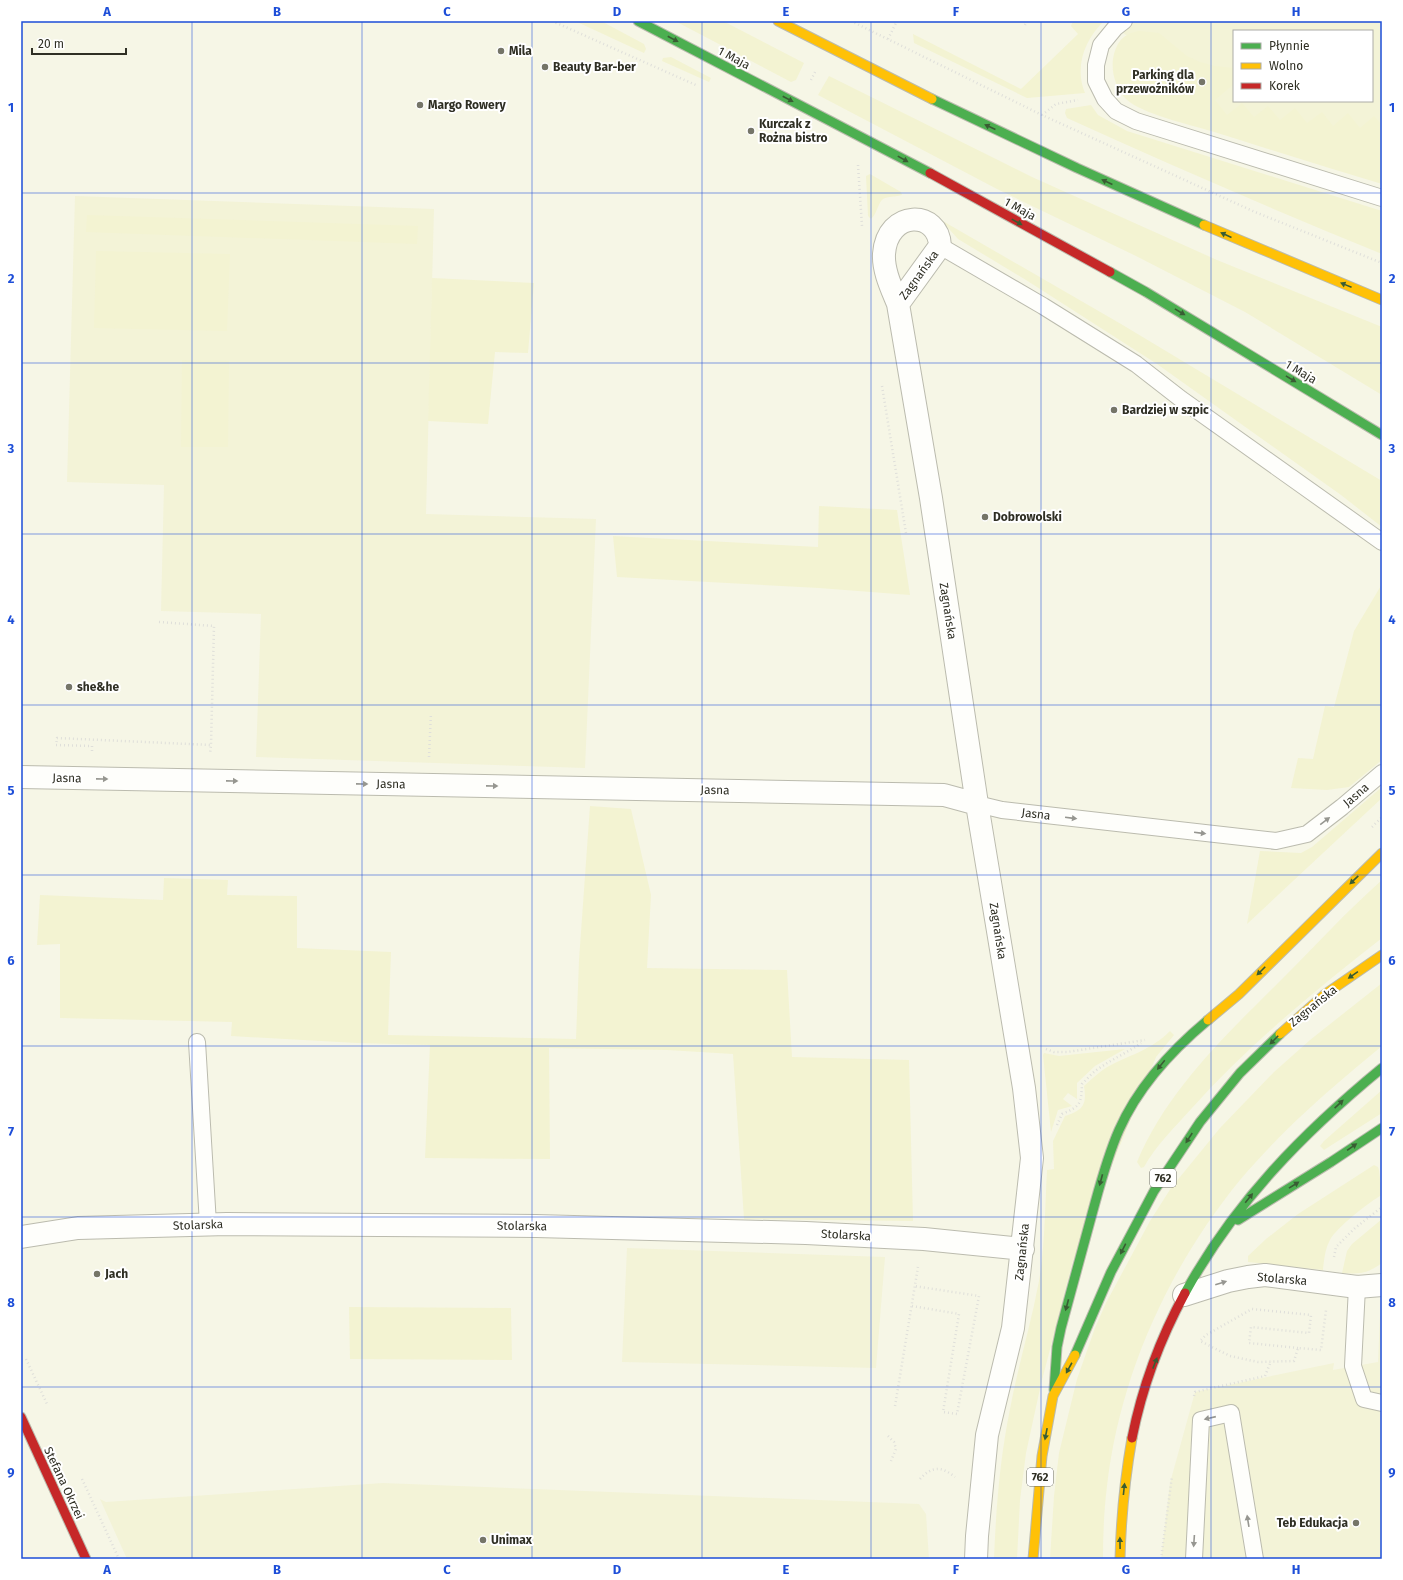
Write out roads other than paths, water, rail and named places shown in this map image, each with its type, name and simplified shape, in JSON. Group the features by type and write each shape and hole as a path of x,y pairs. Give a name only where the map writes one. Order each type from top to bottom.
{"main road":[{"name":"1 Maja","path":"638,21 891,152 1146,292 1382,434"},
{"path":"778,21 977,121 1119,188 1268,254 1382,300"},
{"path":"1053,1396 1058,1340 1107,1159 1119,1129 1134,1102 1166,1059 1188,1037 1239,994 1382,854"},
{"name":"Zagnańska","path":"1033,1559 1042,1456 1053,1396 1075,1356 1111,1272 1154,1191 1200,1122 1240,1073 1298,1016 1324,995 1382,955"},
{"path":"1120,1559 1120,1528 1123,1496 1126,1472 1135,1428 1148,1380 1166,1333 1184,1295 1225,1228 1275,1167 1309,1132 1349,1095 1382,1068"},
{"path":"1225,1228 1331,1162 1382,1128"},
{"name":"Stefana Okrzei","path":"21,1417 86,1559"}],"street":[{"name":"Zagnańska","path":"898,304 940,246 938,234 930,225 924,222 908,220 894,227 887,240 884,255 888,277 898,304 929,485 978,804 1024,1088 1032,1158 1013,1328 987,1435 976,1559"},
{"name":"Jasna","path":"21,777 944,795 978,804"},
{"name":"Stolarska","path":"21,1237 78,1228 208,1224 536,1226 806,1233 924,1239 1022,1249"},
{"name":"Stolarska","path":"1184,1295 1248,1276 1265,1275 1357,1287 1382,1285"}],"lane":[{"path":"1124,21 1115,28 1101,45 1096,65 1096,81 1103,95 1116,111 1136,121 1382,198"},
{"path":"940,246 1043,306 1136,364 1382,542"},
{"name":"Jasna","path":"978,804 1002,810 1276,841 1307,834 1382,773"},
{"path":"197,1042 208,1224"},
{"path":"1357,1287 1353,1366 1364,1399 1382,1403"},
{"path":"1194,1559 1201,1420 1231,1413 1255,1559"}],"place":[{"name":"Mila","path":"501,51"},
{"name":"Beauty Bar-ber","path":"545,67"},
{"name":"Parking dla przewoźników","path":"1202,82"},
{"name":"Margo Rowery","path":"420,105"},
{"name":"Kurczak z Rożna bistro","path":"751,131"},
{"name":"Bardziej w szpic","path":"1114,410"},
{"name":"Dobrowolski","path":"985,517"},
{"name":"she&he","path":"69,687"},
{"name":"Jach","path":"97,1274"},
{"name":"Teb Edukacja","path":"1356,1523"},
{"name":"Unimax","path":"483,1540"}]}
